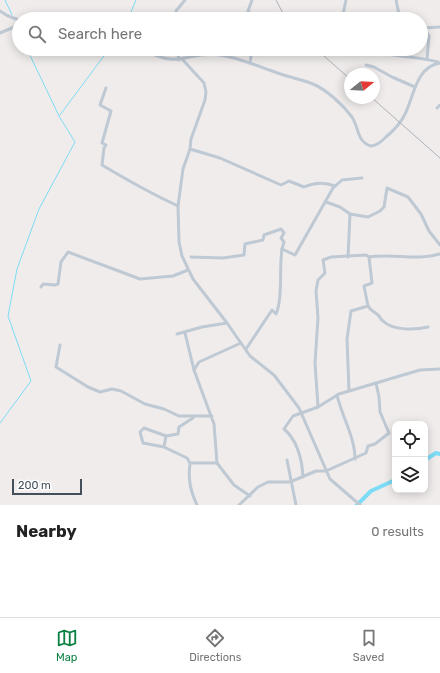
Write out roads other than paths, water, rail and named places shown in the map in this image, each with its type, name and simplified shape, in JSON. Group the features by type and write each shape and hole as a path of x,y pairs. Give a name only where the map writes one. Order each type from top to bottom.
{"street":[{"path":"176,12 185,0"},
{"path":"248,12 252,0"},
{"path":"343,12 346,0"},
{"path":"396,0 399,12"},
{"path":"0,11 12,17"},
{"path":"428,28 440,27"},
{"path":"0,33 12,28"},
{"path":"428,35 428,48"},
{"path":"155,56 182,59 204,56"},
{"path":"180,56 184,63 204,83 206,92 205,100 191,139 190,149 183,169 178,206 179,242 188,270 198,286 246,350 252,357 274,374 302,413 326,471 333,483 354,501 362,505"},
{"path":"229,56 310,83 322,90 351,117 364,144 371,146 374,146 385,139 400,122 405,115 421,75 431,66 440,63"},
{"path":"250,63 251,56"},
{"path":"396,56 427,59 440,63"},
{"path":"366,65 378,68 392,77 415,87"},
{"path":"106,88 100,105 111,111 102,143 106,145 104,148 102,165 144,188 152,195 178,206"},
{"path":"437,108 440,105"},
{"path":"190,149 220,158 281,185 289,181 294,185 304,187 311,184 325,183 335,186"},
{"path":"282,249 295,255 335,186 342,180 362,178"},
{"path":"326,202 340,207 350,214 368,217 384,207 387,188 408,197 421,214 429,231 440,245"},
{"path":"348,257 350,214"},
{"path":"191,257 223,258 244,254 245,244 263,240 264,235 281,229 284,233 281,238 284,242 280,266 279,307 276,314 272,310 246,350"},
{"path":"41,287 43,284 55,286 58,284 61,262 68,252 140,279 172,276 188,270"},
{"path":"318,407 315,363 318,318 316,291 318,280 325,273 323,260 331,257 366,255 369,257 393,255 426,257 440,254"},
{"path":"369,257 372,283 364,286 368,306 379,315 383,321 390,325 406,329 428,326"},
{"path":"349,391 347,339 351,311 368,306"},
{"path":"178,334 202,327 227,323"},
{"path":"185,333 194,370 212,416 217,463 234,485 250,496"},
{"path":"194,370 199,362 241,343"},
{"path":"60,345 56,367 88,387 100,392 112,389 121,391 145,404 164,409 173,415 212,416"},
{"path":"303,476 298,450 291,435 284,429 293,416 318,407 337,395 349,391 420,370 440,370"},
{"path":"239,505 258,487 268,482 291,482 316,471 326,471 366,453 367,447 375,444 390,432 380,412 376,384"},
{"path":"337,395 341,412 348,424 355,448 355,458"},
{"path":"193,416 193,418 179,427 178,434 166,436 144,428 140,432 143,443 164,447 187,458 190,463 188,478 191,492 197,505"},
{"path":"164,447 166,436"},
{"path":"287,460 296,505"},
{"path":"190,463 217,463"}],"waterway":[{"path":"5,0 12,15"},
{"path":"131,12 136,0"},
{"path":"0,423 31,381 8,316 17,269 39,209 75,142 59,116 30,56"},
{"path":"60,115 104,56"},
{"path":"428,458 436,453 440,454"},
{"path":"357,505 371,491 392,481"}],"railway":[{"path":"276,0 282,12"},
{"path":"324,56 344,74"},
{"path":"379,104 440,158"}]}
